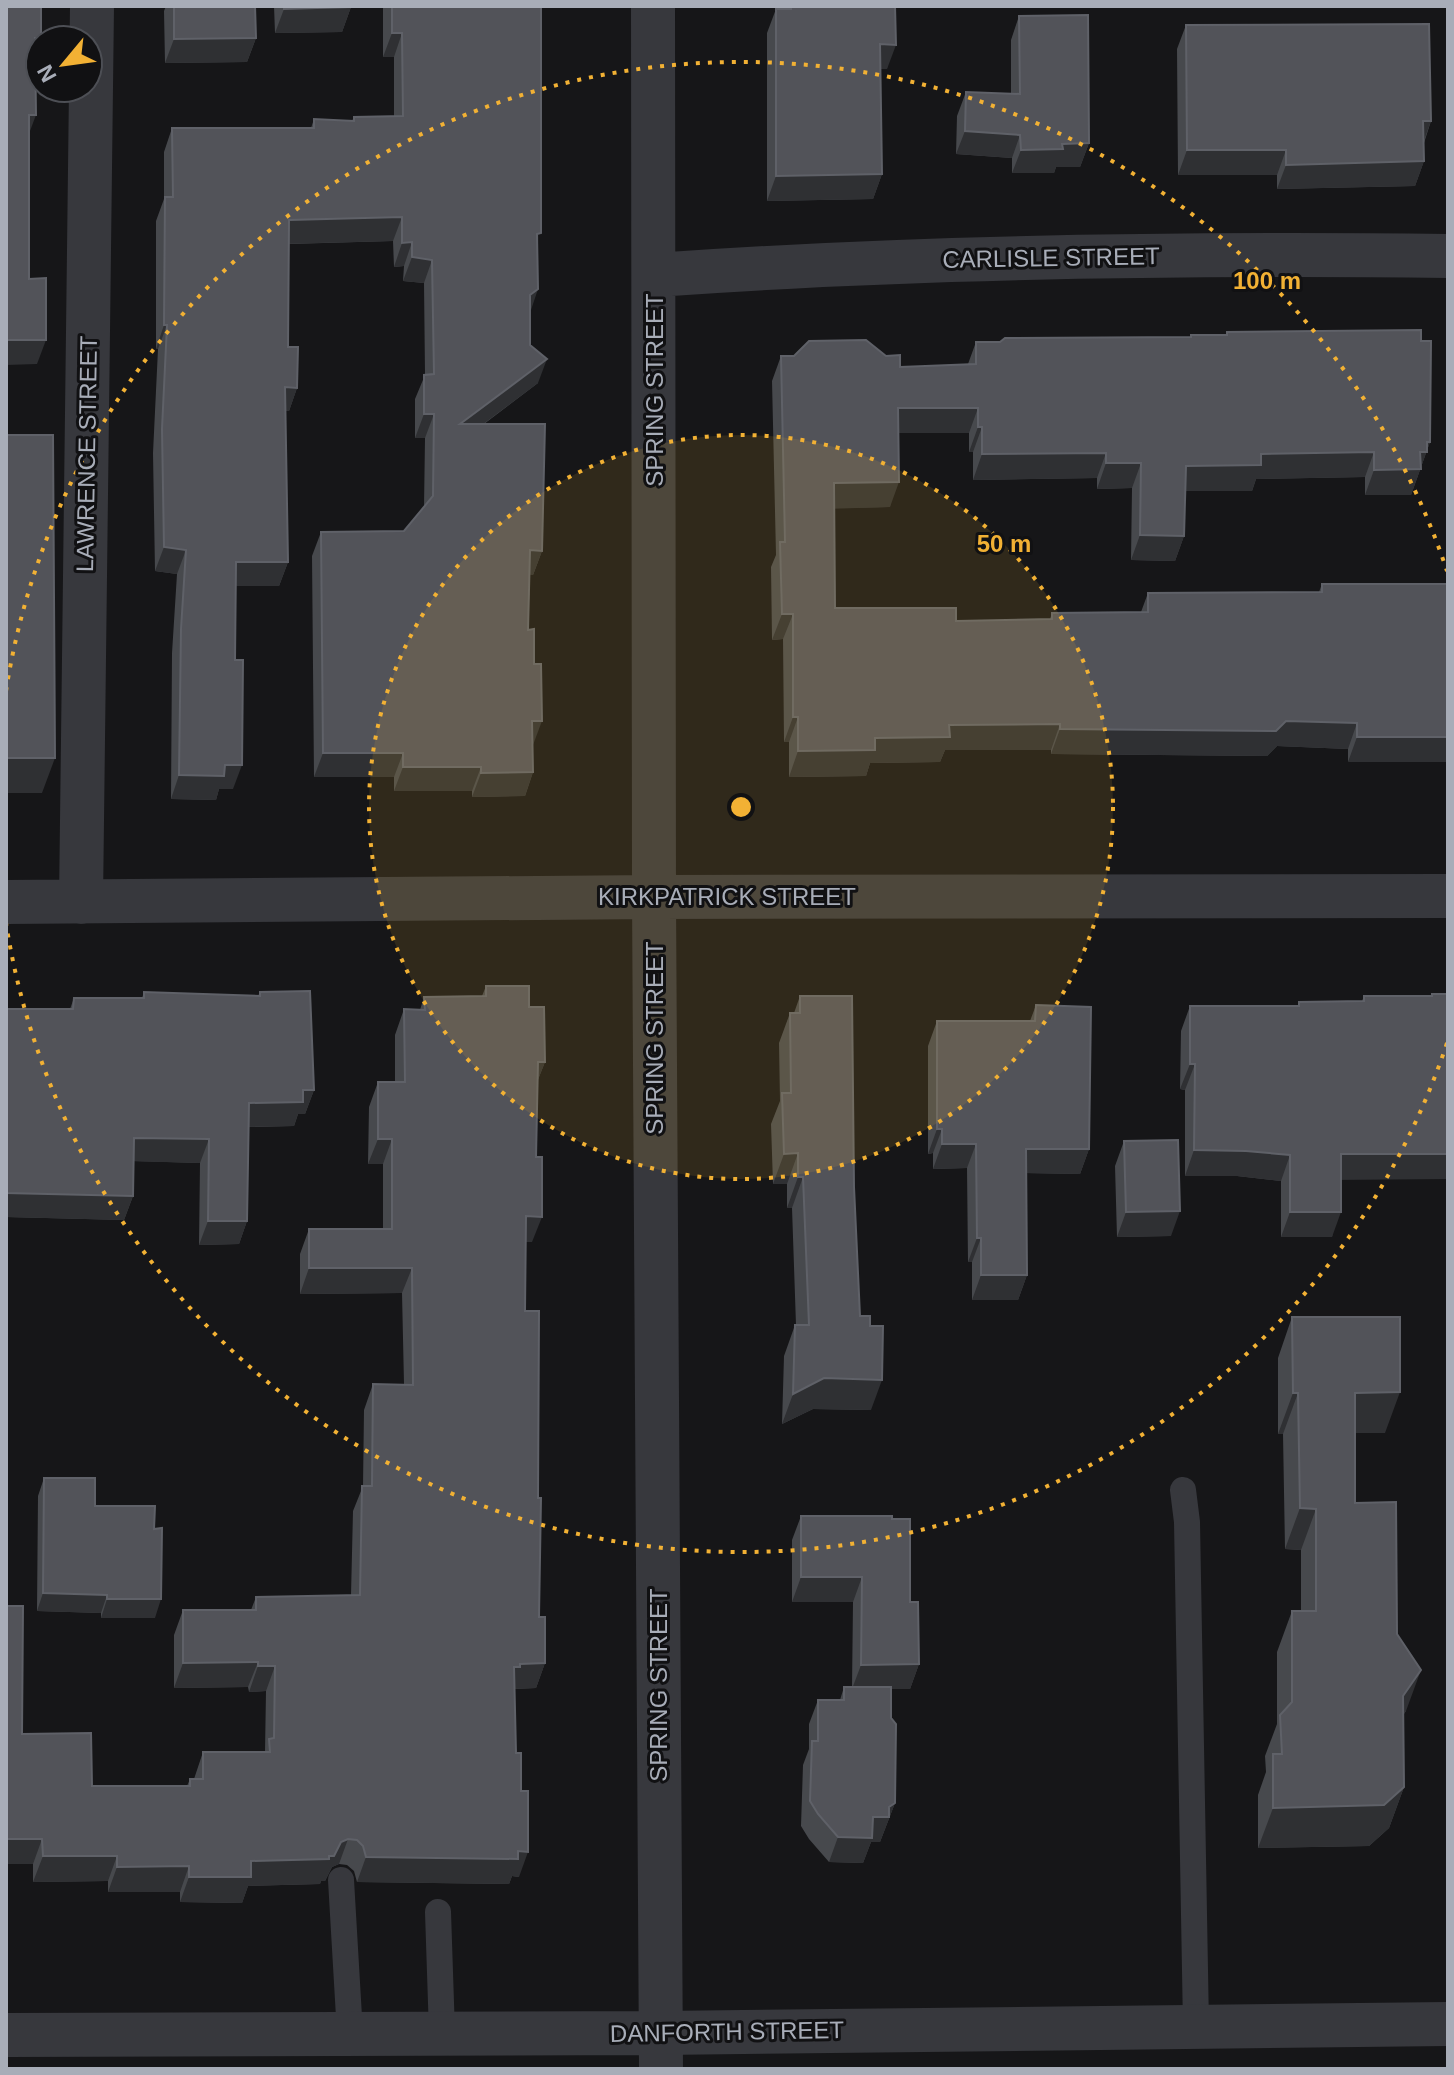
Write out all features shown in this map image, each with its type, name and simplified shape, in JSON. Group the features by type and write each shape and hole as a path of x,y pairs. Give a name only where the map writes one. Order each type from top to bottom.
{"street":[{"name":"LAWRENCE STREET","path":"81,902 92,6"},
{"name":"SPRING STREET","path":"653,6 654,897 661,2051"},
{"name":"CARLISLE STREET","path":"655,275 818,263 1251,254 1448,256"},
{"name":"KIRKPATRICK STREET","path":"6,902 1448,896"},
{"name":"DANFORTH STREET","path":"6,2035 442,2033 661,2051 1196,2026 1448,2024"}],"lane":[{"path":"1183,1490 1187,1538 1196,2026"},
{"path":"341,1880 350,2034"},
{"path":"438,1912 442,2033"}],"building":[{"path":"6,6 41,6 41,24 24,24 24,104 36,104 36,115 29,115 29,279 46,278 46,340 6,340"},
{"path":"174,6 255,6 256,38 174,39"},
{"path":"284,6 351,6 351,7 284,9"},
{"path":"392,6 541,6 541,233 537,234 538,289 530,295 530,345 547,359 460,424 545,424 542,551 530,550 528,630 534,629 534,664 541,664 542,721 532,721 533,772 481,773 481,767 403,767 403,753 323,753 321,532 404,531 433,496 434,414 424,414 424,375 434,374 432,260 412,257 412,242 402,243 402,217 289,220 288,347 298,347 297,388 285,387 288,562 236,562 235,660 243,660 242,765 225,765 224,776 179,775 181,629 186,550 164,547 162,429 167,325 164,325 165,197 173,197 172,128 314,128 314,119 354,121 354,117 403,116 402,33 392,33"},
{"path":"791,6 895,6 896,45 880,44 882,174 776,176 776,9 791,9"},
{"path":"1088,15 1089,143 1062,144 1063,149 1021,150 1020,135 965,131 966,92 1020,94 1019,16"},
{"path":"1429,24 1431,121 1423,121 1424,161 1286,165 1286,150 1187,150 1186,25"},
{"path":"1421,330 1421,341 1431,341 1430,442 1427,442 1427,452 1420,452 1421,469 1374,470 1374,452 1261,454 1261,465 1186,466 1184,536 1140,535 1141,463 1106,463 1106,453 982,454 978,408 898,408 899,482 834,483 835,608 956,608 956,621 1052,619 1052,613 1148,612 1148,593 1322,592 1322,584 1448,584 1448,737 1357,737 1357,723 1286,721 1276,731 1060,729 1060,724 949,725 950,737 875,738 875,750 798,751 798,717 793,717 793,614 782,614 780,542 785,542 781,356 794,356 809,341 866,340 886,356 900,355 900,367 976,364 976,342 1000,342 1005,338 1191,337 1227,335 1227,332"},
{"path":"6,435 53,435 55,758 6,758"},
{"path":"486,986 529,986 529,1007 544,1007 545,1062 538,1062 536,1157 542,1157 542,1217 526,1216 525,1311 539,1311 539,1617 545,1617 545,1663 514,1667 516,1753 521,1753 521,1791 528,1791 528,1852 518,1851 518,1859 366,1857 363,1846 357,1840 348,1839 341,1842 329,1859 251,1861 251,1877 189,1877 189,1866 117,1867 117,1856 43,1856 42,1839 6,1839 6,1606 23,1606 22,1734 91,1733 92,1786 190,1786 190,1779 203,1779 203,1752 270,1752 269,1739 274,1738 275,1666 258,1666 258,1662 183,1663 183,1610 256,1610 256,1597 360,1595 362,1486 372,1486 373,1384 413,1385 412,1268 309,1268 309,1229 392,1229 392,1139 378,1139 378,1082 405,1082 404,1009 425,1010 424,997 486,996"},
{"path":"310,991 314,1090 303,1090 303,1102 249,1103 247,1221 208,1221 209,1139 134,1138 133,1196 6,1193 6,1009 73,1009 74,998 144,998 144,992 260,996 260,992"},
{"path":"1448,994 1448,1154 1341,1154 1341,1212 1290,1212 1290,1155 1194,1150 1195,1064 1190,1064 1190,1006 1299,1006 1299,1002 1364,1001 1364,996"},
{"path":"800,996 852,996 854,1187 860,1316 870,1316 870,1326 883,1326 882,1380 824,1378 793,1394 795,1325 809,1325 803,1177 798,1177 798,1153 784,1154 782,1093 791,1093 790,1013 800,1013"},
{"path":"1036,1005 1091,1007 1089,1149 1026,1149 1027,1275 981,1275 981,1238 977,1238 976,1144 942,1144 942,1129 937,1129 937,1021 1035,1021"},
{"path":"1178,1140 1180,1211 1126,1212 1124,1141"},
{"path":"1292,1317 1400,1317 1400,1392 1355,1393 1355,1503 1396,1502 1397,1634 1421,1670 1403,1696 1404,1787 1384,1805 1273,1808 1273,1754 1282,1754 1280,1715 1292,1702 1292,1611 1316,1611 1316,1509 1300,1508 1298,1393 1293,1393"},
{"path":"44,1478 95,1478 95,1506 155,1506 154,1529 162,1528 161,1599 107,1599 107,1595 43,1593"},
{"path":"801,1516 892,1516 892,1519 910,1519 910,1602 918,1602 919,1664 861,1665 862,1577 801,1577"},
{"path":"844,1687 891,1687 891,1718 896,1724 895,1803 889,1807 889,1817 873,1817 872,1838 838,1837 810,1801 812,1741 818,1741 818,1700 844,1700"}]}
